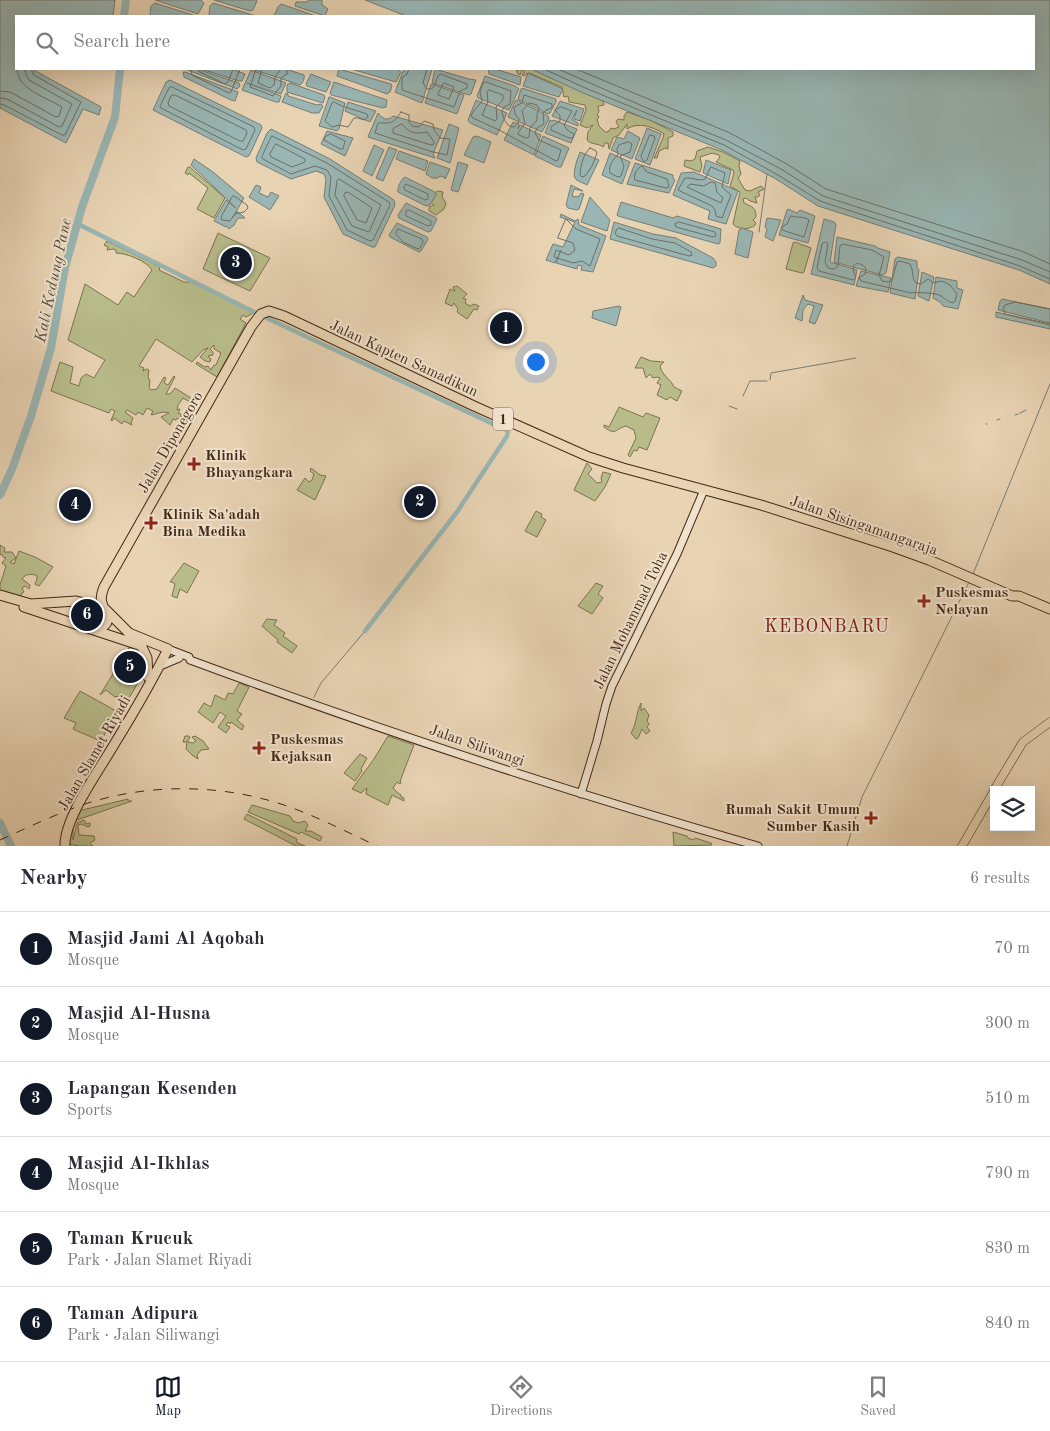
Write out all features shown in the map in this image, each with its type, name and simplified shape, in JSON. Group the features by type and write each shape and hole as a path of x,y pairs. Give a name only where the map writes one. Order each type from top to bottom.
{"highway":[{"name":"Jalan Kapten Samadikun","path":"261,314 274,312 579,453 704,490"},
{"name":"Jalan Diponegoro","path":"104,587 261,314"},
{"name":"Jalan Sisingamangaraja","path":"704,490 761,505 894,547 972,578 1050,615"},
{"name":"1","path":"76,601 89,599 104,587"},
{"name":"1","path":"97,630 105,626 108,620 101,602 104,587"},
{"name":"Jalan Siliwangi","path":"0,595 34,605 76,601 104,608 129,633 165,650"},
{"name":"Jalan Sisingamangaraja","path":"1012,596 1019,596 1050,609"},
{"name":"Jalan Siliwangi","path":"0,600 141,645 165,650"},
{"path":"69,622 66,609 76,601"},
{"path":"141,645 147,658 148,678"},
{"name":"Jalan Slamet Riyadi","path":"65,846 66,833 74,812 160,666 165,650"},
{"name":"Jalan Slamet Riyadi","path":"60,846 60,832 65,817 165,650"}],"main road":[{"name":"Jalan Mohammad Toha","path":"581,794 612,686 680,550 704,490"},
{"name":"Jalan Siliwangi","path":"165,650 189,657 190,660"},
{"name":"Jalan Siliwangi","path":"165,650 187,661 190,660 298,699 581,794 758,846"},
{"path":"160,666 179,658"},
{"path":"996,786 1023,742 1050,722"},
{"path":"962,846 990,797"}],"green space":[{"path":"519,70 522,70 520,75 516,71"},
{"path":"522,70 536,70 603,101 604,105 598,106 599,112 597,114 599,117 597,119 599,126 605,132 608,132 611,128 619,127 616,122 618,119 624,120 627,112 650,120 673,132 673,136 668,138 668,149 665,148 659,151 657,158 654,158 664,134 655,129 640,125 627,129 627,124 619,135 613,138 609,149 608,143 605,143 603,147 591,143 587,140 588,132 593,125 587,128 580,125 586,110 585,105 569,102 568,96 564,97 562,87 529,73 523,76 522,74 525,72"},
{"path":"708,147 740,161 741,174 738,178 745,190 750,191 761,186 764,189 758,192 760,195 758,197 755,197 757,203 746,198 743,199 744,203 755,211 756,217 753,220 756,223 753,227 741,228 733,224 740,192 730,186 734,173 733,170 716,162 720,157 719,155 712,153 700,157 702,166 700,172 684,166 685,160 691,161 695,159 697,151"},
{"path":"188,167 225,198 214,218 197,209 208,188 189,173 188,175 185,173"},
{"path":"438,191 443,192 442,197 446,203 444,209 436,215 429,211 429,207 434,205 431,202"},
{"path":"218,233 270,258 250,291 203,269"},
{"path":"107,241 160,267 159,270 184,282 191,282 253,313 246,317 243,315 240,319 246,323 217,377 196,364 197,362 205,367 208,366 211,370 216,365 221,353 214,349 214,345 210,349 213,355 208,356 211,359 210,362 200,357 208,348 203,350 192,362 156,339 139,366 144,368 143,371 149,370 149,387 151,390 157,389 164,377 166,378 164,383 168,385 174,376 166,394 170,394 175,388 197,402 195,405 183,398 178,405 177,410 180,409 178,413 181,414 181,417 187,419 185,424 177,418 176,420 173,419 170,425 161,417 169,413 163,412 151,415 153,411 147,408 143,415 138,412 136,415 127,410 125,412 133,418 132,425 124,421 122,424 114,418 111,420 115,411 111,409 109,413 51,391 60,362 73,367 70,383 79,386 81,378 86,374 94,378 105,360 68,340 85,284 118,305 127,292 134,297 152,270 136,258 116,253 116,250 113,249 107,250 108,247 104,245"},
{"path":"793,243 811,248 804,272 802,273 786,269"},
{"path":"457,286 467,294 463,298 466,299 465,303 470,306 474,304 479,306 477,310 474,309 467,319 457,312 458,309 454,303 452,306 445,303 450,289 455,291 453,287"},
{"path":"641,357 651,361 664,362 660,366 663,372 674,387 682,391 677,401 670,397 667,400 657,395 661,385 657,383 660,378 653,378 650,374 646,378 643,368 635,368"},
{"path":"619,407 643,417 646,413 660,418 647,450 639,447 637,451 634,450 630,457 628,455 636,438 634,430 626,426 611,431 604,427 604,425 609,427"},
{"path":"587,463 592,469 588,474 597,483 602,482 603,472 611,474 595,501 574,490"},
{"path":"311,468 320,475 326,476 315,500 297,490 305,478 309,482 312,480 314,474 310,471"},
{"path":"536,511 542,514 541,517 546,520 537,537 525,531"},
{"path":"0,545 5,548 4,552 12,552 16,558 10,562 14,564 19,551 53,567 39,586 35,584 37,576 29,574 23,577 22,579 30,585 29,589 25,586 22,588 24,592 20,597 0,591 6,566 2,563 6,558 2,554 0,555"},
{"path":"184,563 199,571 187,593 180,589 177,598 172,596 175,584 170,582"},
{"path":"596,583 603,586 598,594 603,598 592,614 578,606"},
{"path":"75,605 102,613 104,620 98,625 72,617 70,610"},
{"path":"267,619 277,620 274,625 285,633 283,636 297,646 292,653 277,642 278,640 262,626"},
{"path":"130,646 143,659 142,676 126,703 123,700 123,695 115,697 106,690 100,695"},
{"path":"239,683 249,687 237,711 242,714 237,720 244,726 242,730 228,722 226,725 230,727 226,733 218,727 226,716 220,712 213,723 198,712 204,703 211,707 215,695 225,700 228,693 233,694"},
{"path":"80,691 118,712 101,742 73,729 76,723 64,718"},
{"path":"641,703 641,711 644,708 649,715 647,727 650,731 646,734 642,729 636,739 631,733"},
{"path":"185,736 189,736 188,742 193,743 196,741 192,737 195,736 203,741 209,749 201,750 197,755 198,759 186,749 187,742 183,742"},
{"path":"388,736 414,745 401,782 400,784 397,782 393,788 404,798 404,801 392,795 388,805 366,794 367,788 361,793 352,789"},
{"path":"360,754 367,758 361,769 362,771 355,781 344,773"},
{"path":"128,799 128,801 132,801 74,821 78,811"},
{"path":"252,805 290,816 293,821 298,823 305,821 308,825 305,831 311,831 322,837 320,841 301,832 299,834 248,812"},
{"path":"247,814 297,839 296,842 305,846 296,846 244,819"},
{"path":"84,820 86,824 90,823 90,826 78,825 79,835 94,836 95,840 90,843 93,846 69,844 71,826 73,827 73,840 77,823"},
{"path":"673,832 693,840 695,838 711,843 712,845 674,846"}],"water":[{"path":"0,0 115,0 113,15 15,15 15,70 34,70 101,107 99,115 83,109 66,143 0,108"},
{"path":"155,0 201,0 204,3 198,14"},
{"path":"214,0 257,1 253,10 250,11"},
{"path":"322,0 322,5 328,9 325,15 295,6 296,2"},
{"path":"365,0 1050,0 1050,284 1019,270 818,206 776,179 722,150 581,92 533,70 1035,70 1035,15 403,15"},
{"path":"155,3 193,15 150,15 151,6"},
{"path":"213,3 253,15 209,15 210,6"},
{"path":"281,4 313,15 274,15"},
{"path":"188,70 200,70 239,83 240,86 237,89"},
{"path":"204,70 235,70 245,74 242,81"},
{"path":"251,70 286,83 281,94 247,83 281,96 279,102 242,90"},
{"path":"255,70 289,70 304,75 303,82 300,85"},
{"path":"339,70 342,70 391,84 392,86 387,94 337,76"},
{"path":"354,70 398,70 401,72 396,82"},
{"path":"404,70 432,70 422,103 395,92"},
{"path":"435,70 476,80 469,95 432,83"},
{"path":"488,70 498,70 521,77 520,85 489,74"},
{"path":"183,72 238,92 235,101 184,77"},
{"path":"528,73 563,89 559,97 523,86"},
{"path":"311,74 331,82 326,92 307,86 306,84"},
{"path":"485,76 519,89 509,110 478,98 477,96"},
{"path":"170,80 261,125 262,128 249,156 246,157 153,110 166,82"},
{"path":"334,82 387,100 386,107 383,108 331,95"},
{"path":"290,83 324,95 323,103 287,92 287,85"},
{"path":"431,84 464,95 457,114 425,103"},
{"path":"522,88 556,99 550,113 548,114 518,99"},
{"path":"286,93 288,96 323,106 319,113 312,113 282,102"},
{"path":"329,97 345,103 337,131 319,126"},
{"path":"476,100 507,113 497,135 470,123 468,120"},
{"path":"517,100 548,116 549,119 542,132 508,117"},
{"path":"560,101 584,109 580,121 574,119 577,110 572,119 578,123 578,126 552,116"},
{"path":"348,102 376,111 370,122 345,111"},
{"path":"378,113 385,119 393,116 443,130 433,154 435,158 368,137"},
{"path":"550,120 577,129 571,143 545,133"},
{"path":"513,122 519,124 518,129 520,125 541,135 534,155 504,140"},
{"path":"449,124 459,128 450,163 437,158"},
{"path":"647,128 661,134 650,165 635,159"},
{"path":"271,129 330,159 394,200 395,205 375,247 343,234 324,197 326,179 324,174 316,171 291,179 257,162 256,158 267,133"},
{"path":"327,131 353,138 345,156 321,144"},
{"path":"628,131 640,138 632,159 611,150 617,137 624,139"},
{"path":"477,136 491,142 484,163 464,155 473,137"},
{"path":"543,136 569,148 561,167 535,156"},
{"path":"374,145 384,150 372,176 363,171"},
{"path":"389,147 397,150 383,181 376,178"},
{"path":"399,151 428,161 425,171 396,159"},
{"path":"580,152 599,160 587,185 577,180 574,176"},
{"path":"610,153 630,162 622,184 602,175"},
{"path":"194,159 244,198 233,217 237,211 245,218 238,218 229,229 227,226 214,221 226,200 236,208 191,165"},
{"path":"706,160 731,170 728,184 703,173"},
{"path":"430,162 450,169 445,179 440,176 432,178 426,174"},
{"path":"458,162 468,165 458,192 451,190"},
{"path":"635,163 673,175 675,180 669,193 627,184"},
{"path":"694,172 738,191 726,224 708,219 710,211 673,195 681,173"},
{"path":"405,177 435,192 436,195 430,205 426,206 398,192 398,188"},
{"path":"256,185 261,187 259,193 268,197 271,192 279,196 270,210 249,197"},
{"path":"571,185 583,191 574,189 572,196 578,197 581,193 584,194 577,210 568,208 566,205"},
{"path":"590,197 610,220 607,231 581,222"},
{"path":"621,202 673,218 677,216 721,229 720,243 618,216"},
{"path":"406,203 437,219 431,231 428,232 399,218 398,215"},
{"path":"787,210 797,213 800,210 815,216 808,243 779,235"},
{"path":"561,214 575,221 578,219 579,225 606,236 593,272 581,270 582,266 578,265 577,269 556,263 561,250 555,263 546,260 553,244 563,247 575,222 560,217"},
{"path":"767,218 781,220 773,241 765,237"},
{"path":"824,219 836,224 830,262 857,270 854,285 811,274"},
{"path":"614,222 653,234 676,238 713,258 716,266 713,268 610,239"},
{"path":"397,223 427,237 428,239 421,251 419,252 390,237 389,235"},
{"path":"742,228 753,232 748,258 735,254 739,230"},
{"path":"837,237 875,246 890,252 886,273 883,275 834,262"},
{"path":"898,257 917,261 919,270 915,299 890,293 895,259"},
{"path":"861,271 891,278 888,292 856,286"},
{"path":"922,272 934,277 929,301 918,296"},
{"path":"936,277 957,281 957,288 963,290 958,309 943,306 933,298"},
{"path":"803,295 805,300 823,305 815,324 809,322 814,306 808,304 803,311 802,321 795,318"},
{"path":"1002,299 1050,309 1050,323 998,310"},
{"path":"621,307 616,326 592,318 593,311"},
{"path":"996,312 1050,325 1050,329 996,317"}],"waterway":[{"name":"Kali Kedung Pane","path":"124,15 126,0"},
{"name":"Kali Kedung Pane","path":"0,495 12,469 31,416 51,348 65,268 82,207 115,117 120,70"},
{"path":"759,232 767,174"},
{"path":"78,224 254,312 508,431 507,436 457,512 365,631"},
{"path":"770,380 771,373 856,358"},
{"path":"743,396 750,381 767,381"},
{"path":"973,574 1050,384"},
{"path":"729,406 737,409"},
{"path":"1020,413 1026,410"},
{"path":"847,846 862,797 969,582"},
{"path":"314,697 321,683 365,631"},
{"name":"Kali Kedung Pane","path":"0,823 11,846"}],"railway":[{"path":"0,840 88,803 112,796 162,789 188,789 238,793 287,806 377,846"}],"place":[{"name":"Lapangan Kesenden","path":"236,263"},
{"name":"Masjid Jami Al Aqobah","path":"506,328"},
{"name":"Klinik Bhayangkara","path":"194,464"},
{"name":"Masjid Al-Husna","path":"420,502"},
{"name":"Masjid Al-Ikhlas","path":"75,505"},
{"name":"Klinik Sa'adah Bina Medika","path":"151,523"},
{"name":"Puskesmas Nelayan","path":"924,601"},
{"name":"Taman Adipura","path":"87,615"},
{"name":"Taman Krucuk","path":"130,667"},
{"name":"Puskesmas Kejaksan","path":"259,748"},
{"name":"Rumah Sakit Umum Sumber Kasih","path":"871,818"}],"district":[{"name":"KEBONBARU","path":"827,626"}]}
